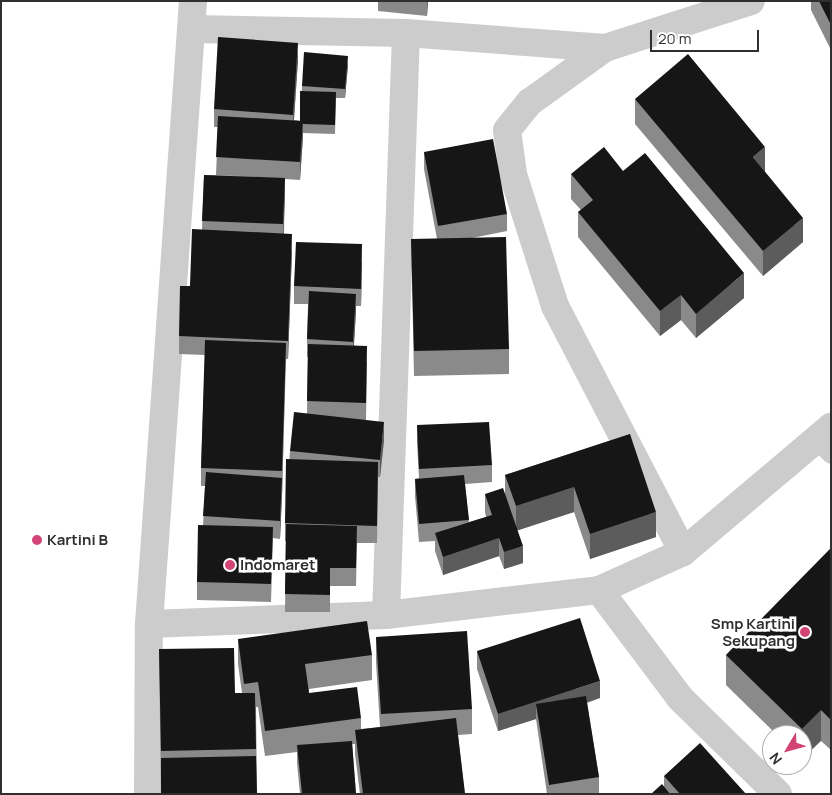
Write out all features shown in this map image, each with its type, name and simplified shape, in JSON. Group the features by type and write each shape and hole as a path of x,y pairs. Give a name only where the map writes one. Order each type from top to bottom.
{"street":[{"path":"148,794 149,624 193,1"},
{"path":"683,552 633,461 555,306 512,165 507,130 530,102 605,48 751,1"},
{"path":"192,29 406,34 605,48"},
{"path":"386,615 406,34"},
{"path":"149,624 386,615 599,590 683,552 826,441"},
{"path":"599,590 680,698 719,734 778,794"},
{"path":"698,754 719,734"}],"building":[{"path":"819,1 831,1 831,25"},
{"path":"218,37 298,43 293,115 214,109"},
{"path":"304,52 348,56 345,89 302,86"},
{"path":"688,54 765,147 753,157 803,218 763,251 635,99"},
{"path":"300,91 336,92 335,125 303,124 303,121 300,121"},
{"path":"218,116 303,121 300,162 216,157"},
{"path":"493,139 507,214 438,226 424,152"},
{"path":"604,147 623,171 645,153 744,273 696,314 681,295 660,311 578,212 593,200 571,174"},
{"path":"204,175 285,178 283,224 202,221"},
{"path":"192,229 292,234 288,341 179,336 180,286 190,286"},
{"path":"506,237 509,349 414,351 411,239"},
{"path":"296,242 362,244 361,289 294,286"},
{"path":"309,291 356,294 353,342 307,339"},
{"path":"205,340 286,343 282,471 201,468"},
{"path":"308,344 367,346 366,403 307,401"},
{"path":"294,412 384,422 380,460 290,451"},
{"path":"489,422 492,465 419,469 417,425"},
{"path":"630,434 656,512 590,534 574,487 516,506 505,475"},
{"path":"286,459 378,462 377,526 285,523"},
{"path":"206,472 282,478 280,521 203,516"},
{"path":"464,475 469,520 419,524 415,479"},
{"path":"503,488 523,546 504,552 499,538 443,557 435,533 492,515 485,494"},
{"path":"286,524 357,526 356,568 330,568 330,595 285,594"},
{"path":"198,525 273,527 271,584 197,582"},
{"name":"Smp Kartini Sekupang","path":"831,548 831,720 821,710 806,725 798,725 726,655"},
{"path":"580,618 600,681 498,714 477,651"},
{"path":"367,621 372,655 305,664 309,693 357,687 361,718 265,731 258,682 244,684 238,639"},
{"path":"467,631 472,709 381,714 376,637"},
{"path":"234,648 235,693 255,693 256,749 161,751 159,649"},
{"path":"586,696 599,777 549,785 536,704"},
{"path":"456,718 465,794 363,794 355,730"},
{"path":"352,741 356,794 302,794 297,745"},
{"path":"700,743 746,794 680,794 664,776"},
{"path":"256,756 257,794 161,794 161,758"},
{"path":"662,784 670,794 651,794"}],"place":[{"name":"Kartini B","path":"37,540"},
{"name":"Indomaret","path":"230,565"},
{"name":"Smp Kartini Sekupang","path":"805,632"}]}
